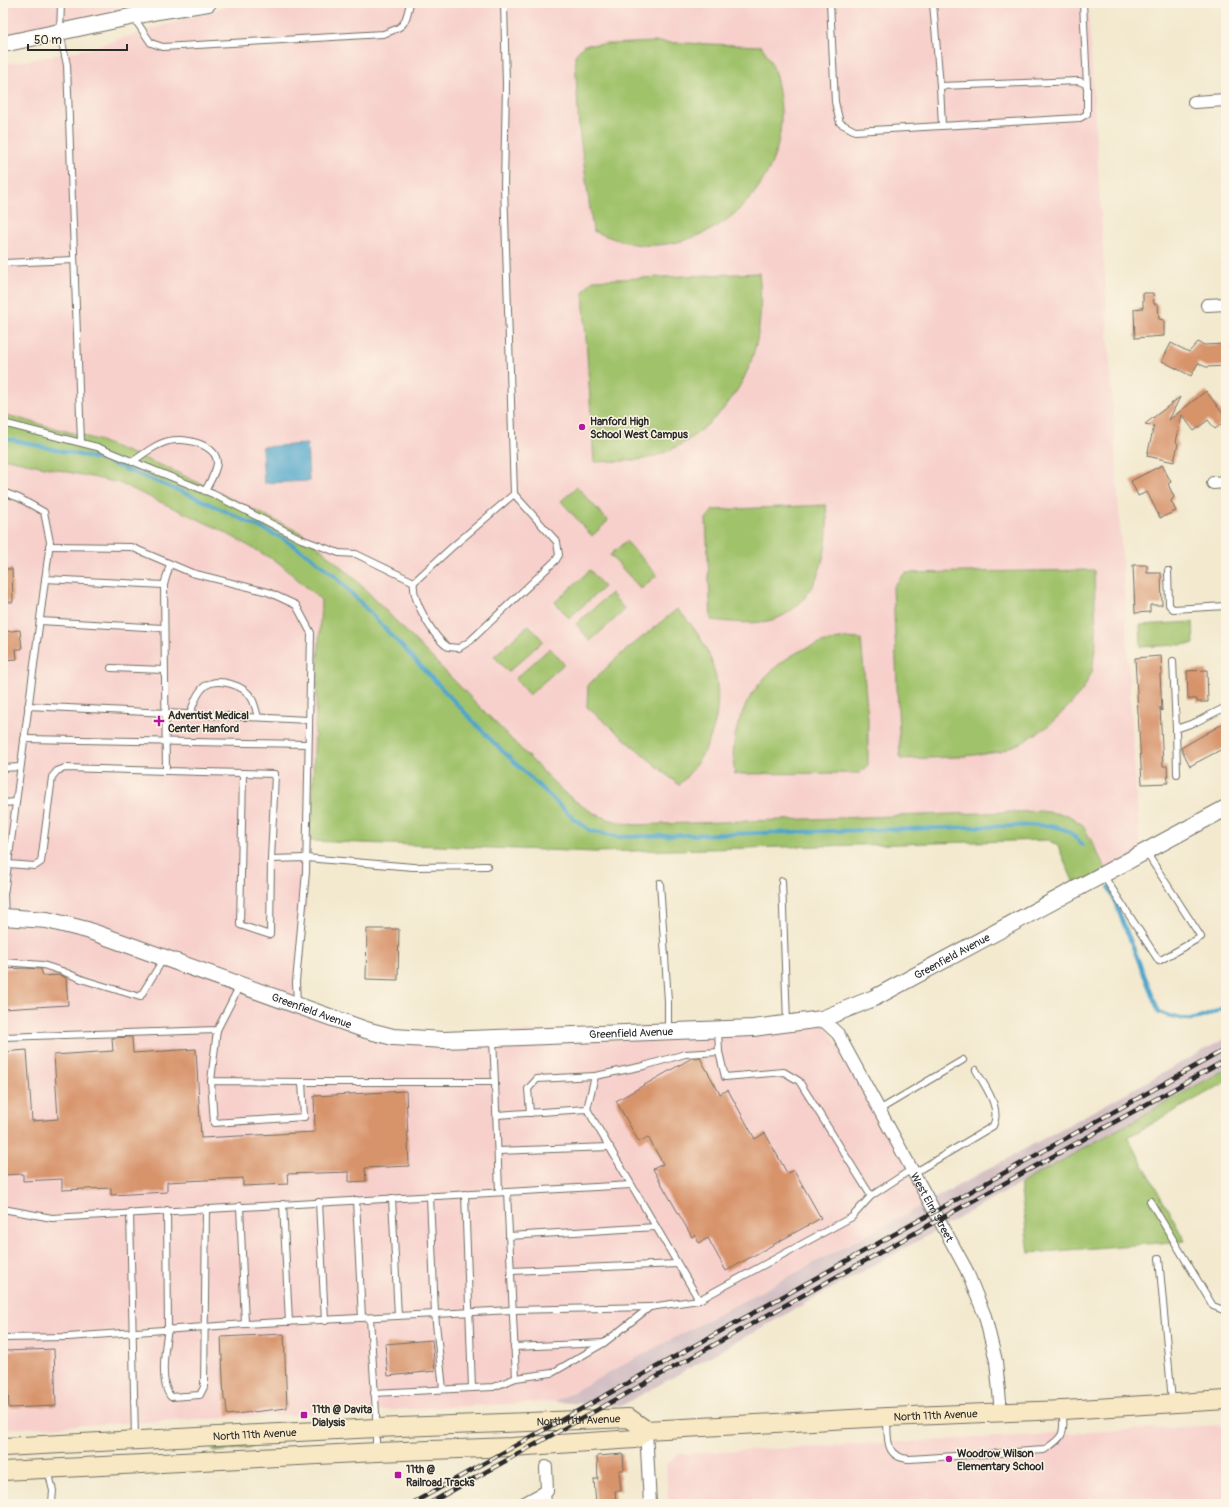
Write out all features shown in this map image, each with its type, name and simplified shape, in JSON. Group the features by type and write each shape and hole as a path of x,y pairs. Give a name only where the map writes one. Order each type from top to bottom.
{"main road":[{"name":"North 11th Avenue","path":"3,1471 376,1452 525,1447 635,1439 646,1430 887,1417 1063,1410 1226,1400"},
{"name":"North 11th Avenue","path":"3,1447 376,1428 629,1418 646,1430"},
{"path":"48,1469 59,1461 133,1455 135,1441"},
{"path":"3,1457 22,1455 46,1445"}],"street":[{"path":"3,44 208,3"},
{"path":"1194,102 1226,100"},
{"path":"1207,305 1226,304"},
{"path":"1212,483 1226,482"},
{"name":"Greenfield Avenue","path":"4,917 47,920 87,930 366,1030 393,1038 423,1040 493,1038 718,1030 788,1025 822,1019 874,998 1226,808"},
{"name":"West Elm Street","path":"822,1019 838,1034 966,1269 981,1306 996,1361 1001,1412"},
{"path":"646,1430 650,1504"},
{"path":"524,1504 547,1491 546,1467"}],"lane":[{"path":"61,3 60,33 67,65 82,442"},
{"path":"133,17 151,43 163,47 383,34 396,30 405,22 410,3"},
{"path":"504,3 506,85 504,186 514,494 557,542 559,555 556,560 470,641 463,646 455,648 444,645 420,611 414,592 414,582 514,494"},
{"path":"830,3 835,102 840,123 854,131 1080,118 1087,114 1083,3"},
{"path":"933,3 942,126"},
{"path":"940,86 1080,82 1087,85"},
{"path":"3,263 74,260"},
{"path":"3,423 82,442 205,491 301,539 339,553 356,554 414,582"},
{"path":"132,462 160,444 171,440 178,439 202,445 212,451 217,462 216,470 205,491"},
{"path":"3,492 19,498 44,512 50,542 4,895 4,917"},
{"path":"49,546 131,546 192,573 268,592 296,605 311,633 306,858 296,982 297,1005"},
{"path":"166,771 166,713 163,628 164,585 170,564"},
{"path":"1168,571 1169,605 1173,610 1226,606"},
{"path":"45,579 164,585"},
{"path":"40,621 163,628"},
{"path":"1173,661 1177,774"},
{"path":"111,668 164,670"},
{"path":"190,714 198,695 205,686 220,682 240,686 252,698 258,717"},
{"path":"28,706 308,720"},
{"path":"1176,729 1196,722 1226,707"},
{"path":"24,739 308,744"},
{"path":"3,768 20,767"},
{"path":"8,864 35,866 41,862 52,777 57,770 65,768 275,774 271,859 270,935 240,925 243,774"},
{"path":"3,803 16,802"},
{"path":"1102,874 1159,962 1202,937 1145,851"},
{"path":"271,859 306,858 413,867 487,866"},
{"path":"782,881 788,1025"},
{"path":"660,883 668,1002 668,1032"},
{"path":"3,962 43,965 140,997 164,958"},
{"path":"240,985 217,1030 211,1081 214,1123 304,1117 302,1082"},
{"path":"3,1037 217,1030"},
{"path":"718,1030 719,1052 725,1077 784,1072 799,1081 871,1196"},
{"path":"493,1038 499,1192"},
{"path":"530,1113 528,1089 537,1079 595,1076 644,1066 685,1054 719,1052"},
{"path":"879,1110 962,1060"},
{"path":"3,1338 68,1337 245,1324 325,1321 469,1312 650,1307 699,1300 852,1217 871,1196 993,1126 996,1121 996,1108 976,1070"},
{"path":"595,1076 587,1109 699,1300"},
{"path":"211,1081 495,1082"},
{"path":"497,1115 587,1109"},
{"path":"498,1151 610,1147"},
{"path":"3,1209 52,1218 130,1212 632,1185"},
{"path":"507,1192 516,1378"},
{"path":"465,1194 472,1388"},
{"path":"430,1196 435,1314 443,1389"},
{"path":"392,1198 398,1316"},
{"path":"356,1200 362,1318"},
{"path":"1150,1201 1213,1306 1226,1311"},
{"path":"319,1202 325,1321"},
{"path":"283,1204 289,1322"},
{"path":"240,1206 245,1324"},
{"path":"167,1210 168,1329 165,1346 164,1386 171,1397 200,1395 204,1387 206,1208"},
{"path":"130,1212 134,1332 135,1441"},
{"path":"509,1236 656,1227"},
{"path":"1159,1258 1172,1403"},
{"path":"511,1271 677,1264"},
{"path":"374,1393 493,1386 516,1378 552,1373 604,1343 650,1307"},
{"path":"370,1318 376,1452"},
{"path":"514,1347 604,1343"},
{"path":"887,1417 889,1444 893,1454 901,1458 910,1459 1044,1450 1057,1442 1063,1433 1063,1410"},
{"path":"48,1469 53,1491 52,1502 49,1504"},
{"path":"547,1491 548,1504"}],"shaded area":[{"path":"3,3 208,3 3,44"},
{"name":"Hanford High School West Campus","path":"237,3 1088,3 1140,854 1107,871 1083,825 634,825 610,821 587,811 561,790 353,577 303,534 170,469 98,440 3,414 3,65 87,49"},
{"path":"3,458 119,483 217,528 279,563 321,600 301,1007 393,1037 822,1019 930,1201 554,1402 3,1429"},
{"path":"1226,1038 1226,1069 621,1406 554,1402 930,1201"},
{"name":"Woodrow Wilson Elementary School","path":"1221,1425 1226,1433 1226,1504 668,1504 666,1465 679,1454"}],"green space":[{"path":"656,42 761,46 772,64 778,85 781,128 774,156 762,181 745,204 724,222 699,235 672,243 643,245 624,242 593,231 579,129 575,55 584,45"},
{"path":"759,273 761,296 757,340 751,361 743,380 732,398 700,431 673,449 658,455 637,460 594,462 583,292 593,280"},
{"path":"3,414 98,440 170,469 303,534 353,577 561,790 595,814 622,823 634,825 1040,811 1068,815 1083,825 1107,871 1076,888 1058,846 1048,840 595,852 310,841 321,600 279,563 217,528 119,483 3,458"},
{"path":"577,487 608,521 592,536 561,501"},
{"path":"826,505 827,537 824,554 820,570 804,599 792,610 778,618 762,622 744,623 711,620 706,519 713,510"},
{"path":"626,541 657,575 641,589 610,555"},
{"path":"590,570 604,587 569,618 555,602"},
{"path":"1094,570 1096,642 1092,672 1082,691 1070,705 1048,726 1025,741 1000,752 956,757 900,759 893,587 905,573"},
{"path":"611,593 625,610 590,641 576,624"},
{"path":"677,609 694,629 707,651 715,673 718,696 716,719 708,742 696,764 679,785 587,707 588,685 619,656"},
{"path":"1193,622 1194,644 1141,647 1140,625"},
{"path":"529,625 543,641 508,672 494,656"},
{"path":"845,638 861,639 868,719 868,765 860,773 735,774 733,754 736,734 742,715 751,696 763,680 777,666 794,654 812,646"},
{"path":"550,648 564,664 529,695 515,679"},
{"path":"1226,1069 1226,1082 1128,1137 1185,1241 1029,1253 1020,1184"},
{"path":"231,1443 252,1443 253,1447 214,1452 212,1449"}],"water":[{"path":"307,444 309,481 264,483 262,447"}],"building":[{"path":"1143,293 1153,293 1154,304 1158,304 1159,319 1164,320 1164,336 1135,338 1134,309 1143,308"},
{"path":"1198,342 1204,345 1226,344 1226,366 1206,367 1198,363 1191,376 1162,361 1171,343 1189,352"},
{"path":"1206,391 1226,420 1215,429 1208,420 1194,431 1182,415 1176,442 1178,444 1174,462 1147,456 1154,426 1145,424 1180,397 1169,420"},
{"path":"1162,465 1171,482 1168,484 1174,497 1171,501 1176,511 1160,518 1147,492 1138,496 1131,481"},
{"path":"1133,565 1147,565 1147,573 1161,573 1162,605 1150,605 1150,612 1135,613"},
{"path":"3,569 12,569 13,602 3,602"},
{"path":"20,630 22,649 16,649 17,659 3,660 3,632"},
{"path":"1161,656 1162,674 1160,674 1162,711 1160,707 1163,766 1167,766 1168,783 1142,784 1135,658"},
{"path":"1207,670 1208,702 1197,702 1197,699 1188,699 1187,671"},
{"path":"1226,722 1226,747 1190,766 1181,748"},
{"path":"367,929 399,929 398,980 366,979"},
{"path":"3,969 41,969 43,976 60,975 66,978 68,1005 3,1009"},
{"path":"132,1037 133,1053 196,1049 201,1138 315,1132 314,1096 406,1091 409,1166 365,1168 366,1181 349,1182 349,1172 287,1174 288,1184 243,1186 243,1178 167,1182 167,1192 111,1195 111,1188 62,1190 62,1179 23,1181 23,1174 3,1175 3,1052 27,1050 32,1121 58,1119 54,1055 113,1051 112,1038"},
{"path":"692,1058 700,1058 720,1094 728,1090 755,1139 765,1133 787,1173 794,1170 821,1218 726,1271 708,1238 699,1243 695,1235 692,1237 653,1169 663,1164 648,1137 639,1142 616,1101"},
{"path":"284,1334 287,1408 227,1415 226,1401 224,1400 221,1337"},
{"path":"432,1340 435,1371 388,1376 385,1344"},
{"path":"54,1349 56,1406 9,1408 6,1351"},
{"path":"623,1454 624,1470 619,1470 621,1491 615,1491 616,1502 596,1504 594,1479 598,1479 597,1456"}],"waterway":[{"path":"3,438 102,460 197,498 282,538 310,556 335,576 492,741 574,819 591,831 619,837 1043,825 1066,830 1083,845"},
{"path":"1109,887 1159,1012 1178,1018 1193,1019 1201,1018 1226,1006"}],"railway":[{"path":"411,1504 1226,1049"},
{"path":"428,1504 1226,1060"}],"place":[{"name":"Hanford High School West Campus","path":"582,427"},
{"name":"Adventist Medical Center Hanford","path":"159,721"},
{"name":"11th @ Davita Dialysis","path":"304,1415"},
{"name":"Woodrow Wilson Elementary School","path":"949,1459"},
{"name":"11th @ Railroad Tracks","path":"398,1475"}]}
